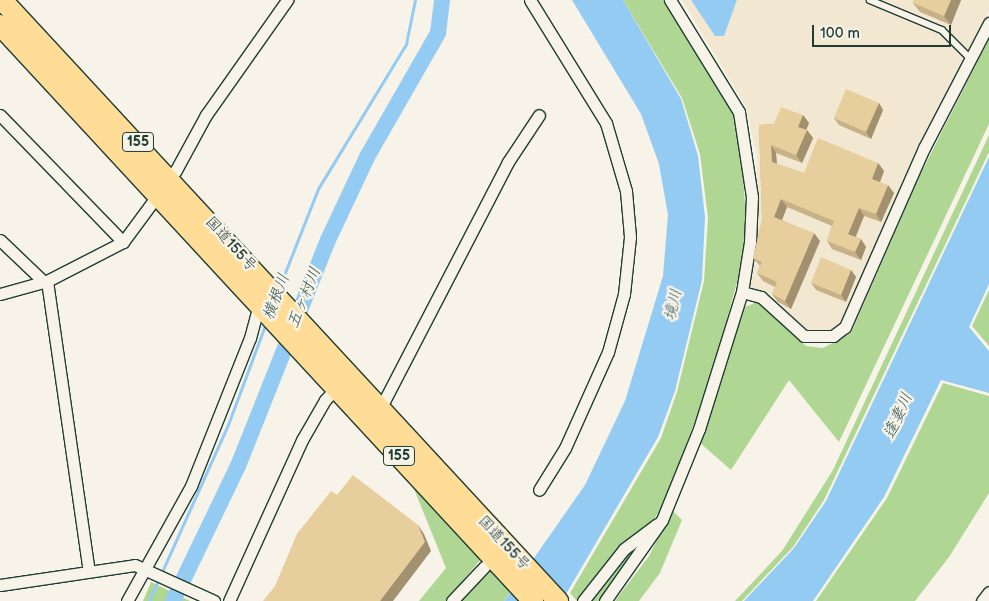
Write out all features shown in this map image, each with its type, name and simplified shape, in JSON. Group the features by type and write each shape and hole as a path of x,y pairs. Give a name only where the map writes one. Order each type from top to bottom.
{"highway":[{"name":"国道155号","path":"2,0 171,177 308,329 343,382 491,565 533,601"},
{"name":"国道155号","path":"0,25 299,348 380,409 558,601"}],"street":[{"path":"0,294 45,282 123,242 171,177 206,116 287,0"},
{"path":"530,0 606,124 626,191 630,237 624,294 608,352 565,448 539,490"},
{"path":"605,601 662,520 700,429 742,292 752,197 739,112 670,0"},
{"path":"742,292 761,298 804,336 833,336 845,327 969,57 989,24"},
{"path":"380,409 508,162 539,114"},
{"path":"0,115 123,242"},
{"path":"0,240 45,282 89,572"},
{"path":"127,601 148,570 191,486 250,338 260,306"},
{"path":"230,601 302,440 343,382"},
{"path":"582,601 624,548 662,520"},
{"path":"452,601 491,565"},
{"path":"0,585 89,572 148,570 209,599"},
{"path":"982,601 989,592"}],"lane":[{"path":"870,0 942,30 969,57"}],"shaded area":[{"path":"682,0 989,0 989,11 918,145 842,321 830,331 806,330 763,292 748,287 758,196 756,153 746,107"}],"green space":[{"path":"623,0 666,0 730,104 741,138 746,224 743,260 711,378 664,504 652,522 620,545 577,601 570,593 661,438 677,392 704,281 708,218 700,154 682,98"},
{"path":"989,39 989,124 839,442 789,380 731,470 699,442 745,307 757,302 806,346 823,348 851,333 921,173"},
{"path":"989,135 989,152 824,500 793,547 742,601 735,601 782,551 833,470"},
{"path":"989,290 989,346 972,326"},
{"path":"943,383 989,396 989,493 949,557 915,601 816,601 887,498"},
{"path":"412,484 481,559 446,601 419,601 446,568"},
{"path":"672,510 682,520 660,573 639,601 615,601 649,556"},
{"path":"647,536 604,601 587,601 626,551"},
{"path":"488,569 510,592 504,601 461,601"},
{"path":"151,582 190,601 143,601"}],"water":[{"name":"境川","path":"572,0 623,0 681,99 698,156 705,217 702,280 675,391 658,437 562,601 504,601 585,485 625,401 663,276 668,215 659,164 641,114"},
{"path":"691,0 737,0 724,36 715,36"},
{"name":"逢妻川","path":"989,157 989,284 969,327 989,351 989,393 941,380 884,497 813,601 744,601 794,548 826,501"}],"building":[{"path":"914,0 951,0 944,16 913,3"},
{"path":"846,89 879,103 866,132 834,118"},
{"path":"781,107 803,115 798,127 807,130 796,155 771,145 772,162 804,173 818,138 878,163 872,179 888,185 876,214 859,208 848,234 861,239 855,252 827,241 834,221 781,199 774,217 814,233 785,301 772,294 777,282 757,273 762,262 753,258 762,220 759,125 774,124"},
{"path":"821,257 851,270 841,295 811,283"},
{"path":"353,475 418,525 425,542 380,601 263,601 275,586 297,534 331,491 337,495"}],"waterway":[{"name":"横根川","path":"279,288 318,189 406,44 415,0"},
{"name":"五ヶ村川","path":"173,601 238,466 328,240 367,157 438,33 442,0"},
{"name":"横根川","path":"161,574 228,425 266,323"},
{"name":"横根川","path":"149,601 159,579"}]}
